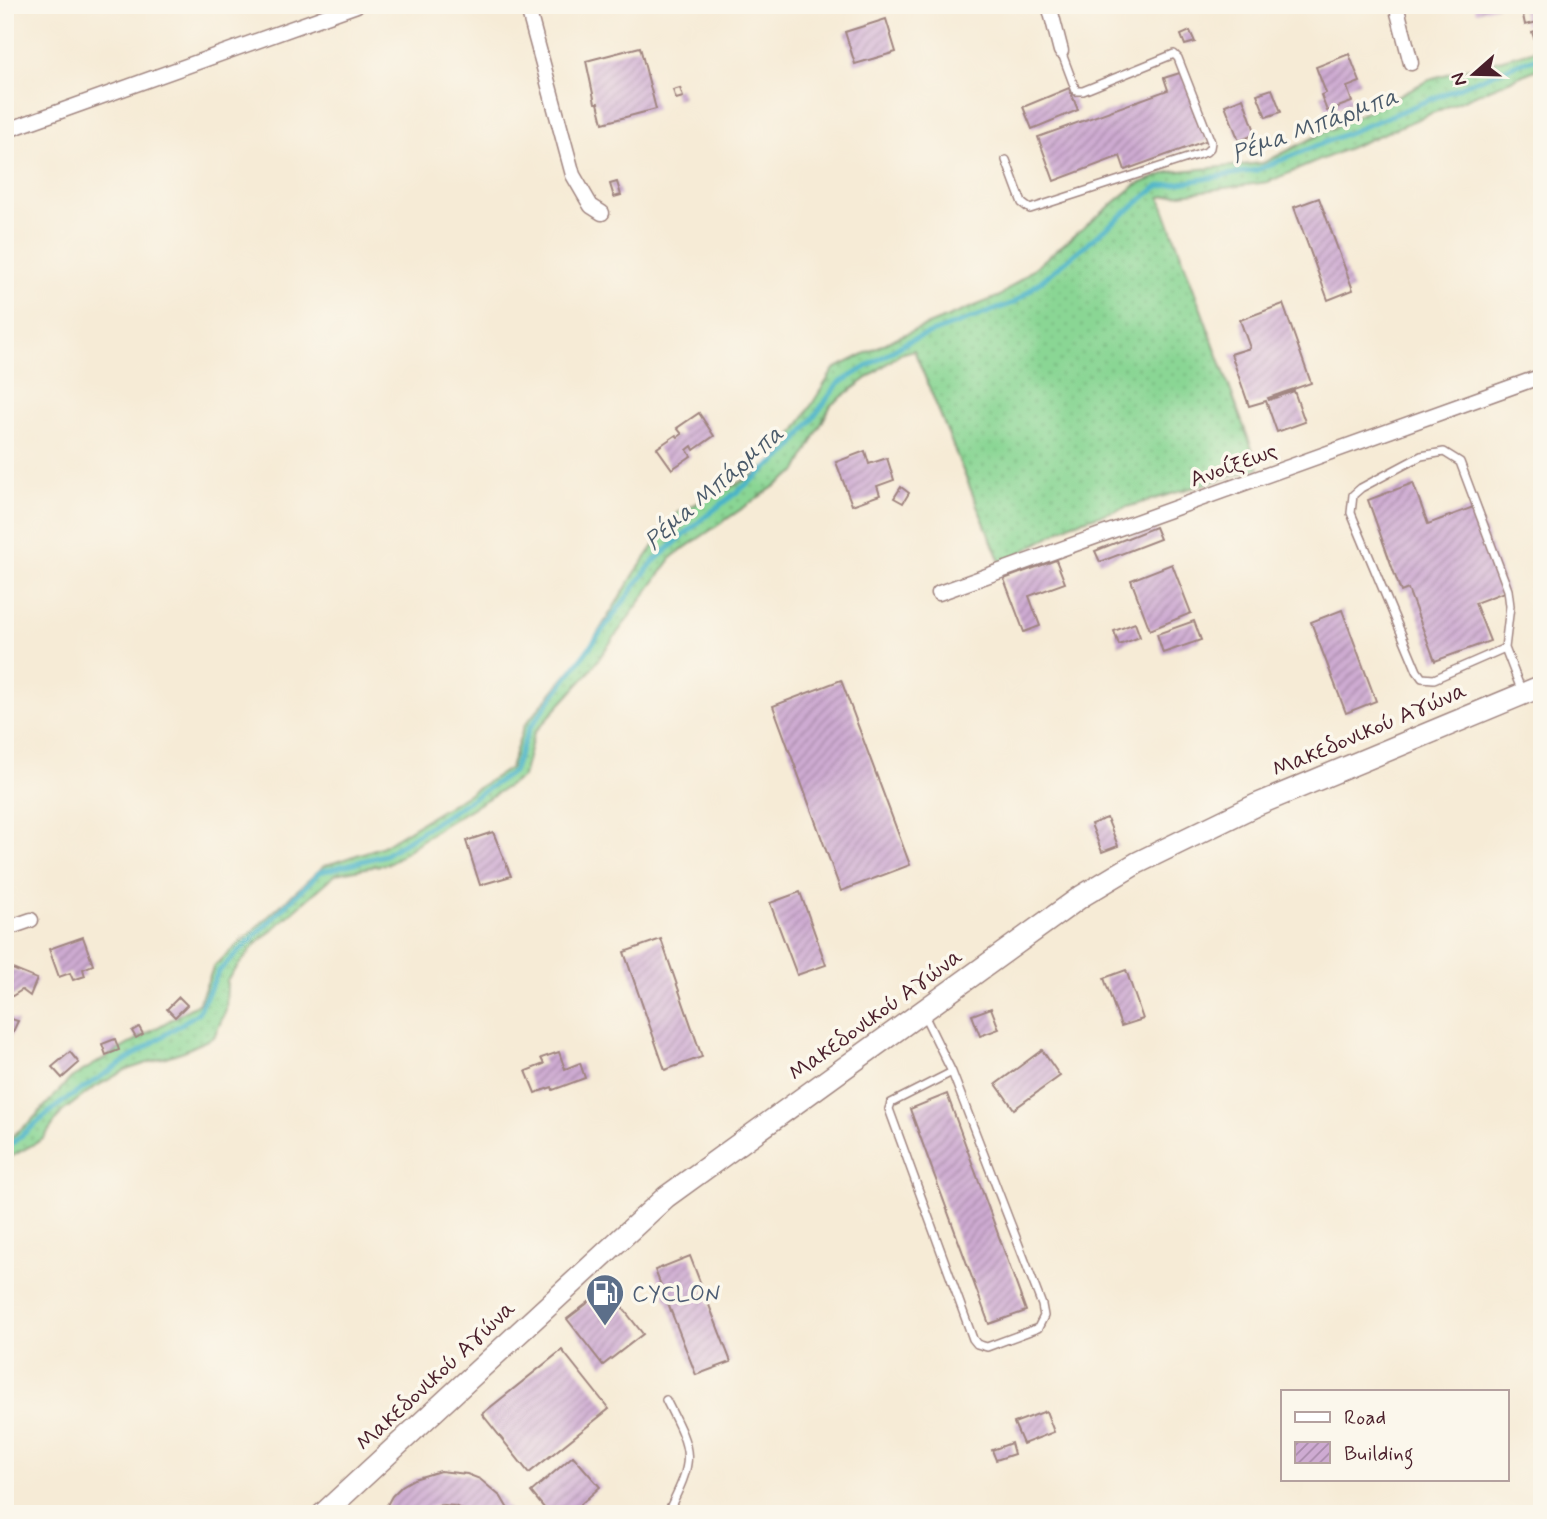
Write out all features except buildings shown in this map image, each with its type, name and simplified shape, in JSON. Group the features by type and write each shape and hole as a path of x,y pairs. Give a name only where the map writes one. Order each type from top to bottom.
{"main road":[{"name":"Μακεδονικού Αγώνα","path":"323,1514 666,1197 1082,897 1137,863 1256,805 1532,689"}],"street":[{"path":"5,131 357,5"},
{"path":"527,5 573,175 590,206 602,213"},
{"path":"1049,5 1061,51"},
{"path":"1396,5 1411,63"},
{"name":"Ανοίξεως","path":"939,593 1542,376"},
{"path":"5,929 31,920"}],"lane":[{"path":"1006,160 1022,203 1030,209 1206,152 1210,148 1211,142 1178,58 1174,54 1083,91 1076,91 1061,51"},
{"path":"1506,648 1434,679 1422,678 1351,513 1353,495 1421,456 1444,452 1460,461 1508,590 1510,606 1506,648 1532,689"},
{"path":"923,1013 952,1072 1044,1316 1038,1328 987,1347 976,1344 973,1339 889,1109 891,1103 952,1072"},
{"path":"666,1400 688,1444 689,1459 685,1479 667,1514"}],"green space":[{"path":"1542,48 1542,67 1268,182 1160,197 1259,468 1073,523 1001,564 914,350 900,354 831,405 797,471 673,556 587,675 534,733 523,777 439,828 390,863 336,874 255,945 227,980 226,1010 214,1037 184,1051 126,1070 92,1089 62,1112 43,1139 5,1160 5,1142 31,1121 71,1078 199,1003 214,966 324,866 381,847 510,768 524,726 586,652 635,573 678,512 775,463 834,369 898,337 1000,296 1136,185 1170,172 1263,163 1433,78"}],"waterway":[{"name":"Ρέμα Μπάρμπα","path":"5,1149 61,1103 198,1013 219,971 320,872 385,855 513,772 529,729 653,562 789,451 838,384 909,341 1014,303 1157,187 1257,170 1525,61 1542,57"}],"place":[{"name":"CYCLON","path":"605,1327"}]}
